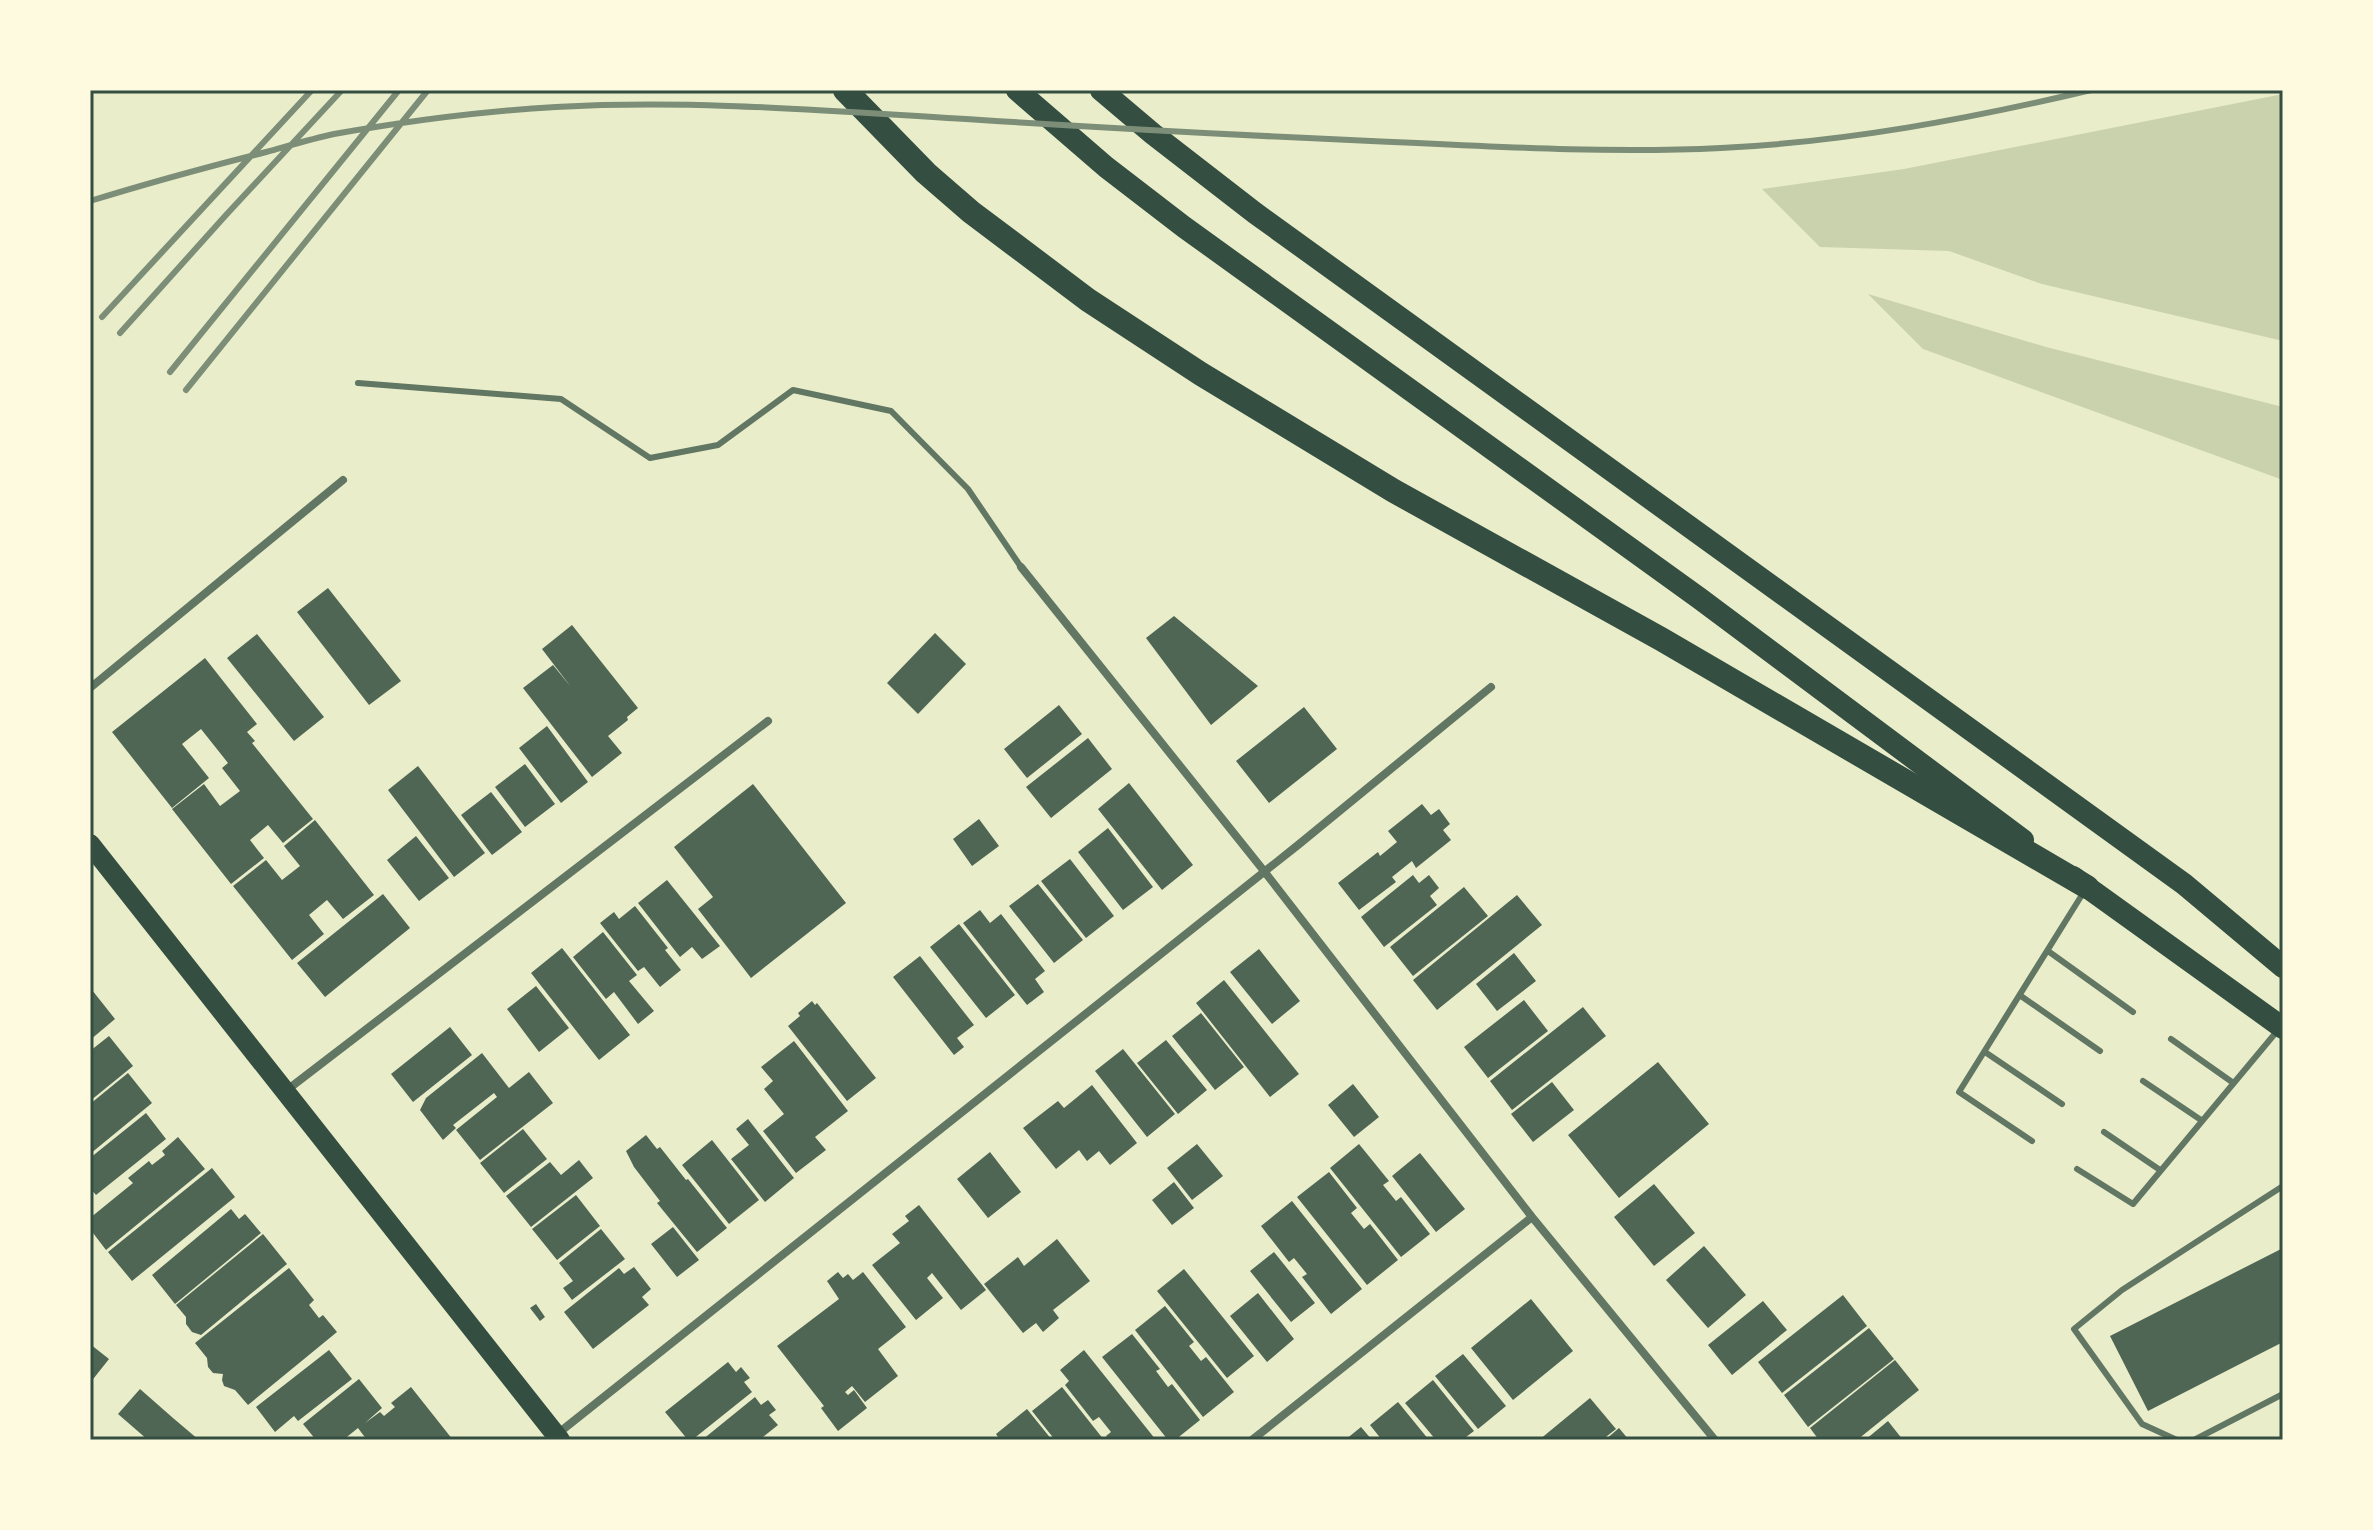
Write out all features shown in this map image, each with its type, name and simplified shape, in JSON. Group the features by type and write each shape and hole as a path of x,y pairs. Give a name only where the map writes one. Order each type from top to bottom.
{"highway":[{"path":"845,90 926,173 983,222 1088,300 1201,374 1394,491 1661,639 2087,887"},
{"path":"1017,90 1116,175 1184,227 1712,607 2087,887 2282,1027"},
{"path":"1101,90 1204,174 2184,884 2283,967"}],"main road":[{"path":"90,844 286,1090 555,1438"}],"street":[{"path":"90,688 343,480"},
{"path":"1021,567 1264,871 1532,1217 1715,1440"},
{"path":"555,1438 1491,687"},
{"path":"286,1090 768,721"},
{"path":"1252,1440 1532,1217"}],"lane":[{"path":"358,383 561,399 650,458 718,445 793,390 891,411 968,489 1021,567"},
{"path":"2032,1141 1959,1092 2087,887"},
{"path":"2048,951 2133,1012"},
{"path":"2021,996 2100,1051"},
{"path":"2077,1169 2133,1204 2232,1082 2282,1027"},
{"path":"2171,1039 2232,1082"},
{"path":"1985,1052 2062,1104"},
{"path":"2143,1081 2201,1120"},
{"path":"2104,1132 2160,1170"},
{"path":"2177,1440 2142,1424 2074,1329 2122,1290 2282,1186"},
{"path":"2194,1440 2283,1394"}],"green space":[{"path":"2283,94 2283,341 2042,284 1949,251 1820,247 1762,189 1904,169"},
{"path":"1868,294 2046,347 2283,407 2283,480 1923,349"}],"building":[{"path":"328,588 401,681 369,705 297,612"},
{"path":"1174,616 1258,686 1211,725 1146,638"},
{"path":"572,625 638,708 608,736 622,753 592,777 523,688 553,665 571,687 542,649"},
{"path":"935,633 966,664 918,714 887,683"},
{"path":"257,634 324,717 294,741 227,658"},
{"path":"205,658 257,724 247,732 255,741 252,743 313,819 283,843 268,825 250,840 264,858 231,884 172,809 204,784 220,806 240,791 222,768 228,763 201,729 182,744 209,778 172,808 112,732"},
{"path":"1059,705 1082,734 1027,778 1004,749"},
{"path":"1304,707 1337,749 1269,803 1236,761"},
{"path":"547,726 588,782 561,803 519,748"},
{"path":"1088,738 1112,769 1051,818 1026,787"},
{"path":"525,764 555,804 525,827 495,787"},
{"path":"418,766 485,853 454,877 388,790"},
{"path":"1129,783 1193,865 1162,890 1098,809"},
{"path":"753,784 846,903 751,978 698,909 713,897 674,847"},
{"path":"491,792 522,832 492,855 461,815"},
{"path":"1422,804 1431,815 1439,809 1450,824 1443,830 1451,840 1416,868 1412,861 1392,877 1396,882 1359,910 1338,883 1378,852 1380,856 1397,842 1388,831"},
{"path":"979,819 999,846 972,866 953,839"},
{"path":"315,820 374,895 343,919 327,900 309,915 324,934 292,960 233,886 266,860 282,880 300,866 284,846"},
{"path":"1108,828 1153,887 1123,910 1078,852"},
{"path":"416,836 449,878 419,901 387,860"},
{"path":"1070,859 1114,916 1086,938 1041,881"},
{"path":"1413,875 1419,883 1429,875 1439,888 1430,896 1437,905 1384,947 1361,917"},
{"path":"667,880 720,946 702,959 692,947 680,957 638,903"},
{"path":"1038,884 1083,940 1054,963 1009,906"},
{"path":"1464,887 1488,916 1413,976 1390,947"},
{"path":"383,894 410,928 325,997 297,963"},
{"path":"1517,895 1542,925 1437,1010 1413,980"},
{"path":"635,906 681,970 660,987 644,967 638,971 600,923 614,912 619,919"},
{"path":"980,910 990,923 1001,914 1045,971 1035,979 1044,992 1027,1005 963,923"},
{"path":"959,924 1015,995 986,1018 930,947"},
{"path":"603,932 637,975 629,981 654,1011 638,1024 614,992 606,999 573,957"},
{"path":"562,948 630,1035 599,1060 531,973"},
{"path":"1259,949 1300,1001 1272,1024 1230,972"},
{"path":"1514,953 1536,981 1497,1011 1476,984"},
{"path":"920,956 974,1025 957,1038 964,1047 954,1055 893,977"},
{"path":"1224,980 1299,1074 1270,1097 1196,1003"},
{"path":"536,986 569,1028 539,1052 507,1009"},
{"path":"92,990 115,1019 90,1040 90,992"},
{"path":"1524,1000 1548,1031 1488,1078 1464,1047"},
{"path":"812,1001 815,1005 817,1003 876,1078 847,1101 788,1026"},
{"path":"1583,1007 1606,1036 1512,1110 1490,1081"},
{"path":"1201,1013 1244,1067 1215,1090 1172,1036"},
{"path":"450,1027 472,1055 413,1102 391,1074"},
{"path":"109,1036 133,1066 90,1101 90,1051"},
{"path":"1166,1040 1207,1090 1178,1114 1137,1063"},
{"path":"794,1041 848,1111 815,1137 826,1150 796,1173 763,1131 784,1114 764,1089 773,1081 761,1067"},
{"path":"1123,1049 1175,1114 1147,1137 1095,1071"},
{"path":"482,1053 509,1088 529,1072 553,1103 480,1160 456,1130 497,1097 494,1093 453,1125 456,1128 443,1140 420,1110 426,1098"},
{"path":"1658,1062 1709,1124 1619,1198 1568,1135"},
{"path":"128,1073 152,1103 90,1154 90,1104"},
{"path":"1552,1082 1574,1110 1533,1142 1511,1114"},
{"path":"1353,1084 1379,1117 1354,1137 1328,1105"},
{"path":"1092,1085 1137,1143 1110,1165 1099,1151 1087,1161 1079,1150 1056,1169 1023,1128 1058,1101 1064,1108"},
{"path":"146,1113 166,1139 96,1195 90,1188 90,1158"},
{"path":"748,1119 794,1178 765,1202 731,1159 749,1145 736,1129"},
{"path":"523,1129 547,1159 504,1193 480,1163"},
{"path":"646,1135 688,1179 727,1228 697,1252 657,1203 660,1201 626,1151"},
{"path":"178,1137 205,1169 106,1250 90,1229 90,1218 133,1183 128,1178 149,1161 152,1165 165,1155 162,1151"},
{"path":"712,1140 759,1200 729,1224 682,1165"},
{"path":"1197,1144 1223,1176 1192,1200 1167,1168"},
{"path":"1359,1144 1389,1181 1383,1185 1396,1201 1401,1197 1430,1234 1401,1257 1330,1168"},
{"path":"990,1152 1021,1192 988,1218 957,1179"},
{"path":"1420,1153 1465,1209 1436,1232 1392,1176"},
{"path":"579,1160 593,1178 531,1227 506,1196 550,1162 561,1175"},
{"path":"212,1168 235,1197 132,1281 108,1252"},
{"path":"1329,1172 1357,1208 1351,1213 1364,1229 1370,1224 1398,1260 1367,1285 1297,1197"},
{"path":"1174,1182 1194,1208 1172,1225 1152,1200"},
{"path":"1654,1184 1695,1233 1654,1266 1614,1217"},
{"path":"576,1195 600,1226 557,1260 532,1229"},
{"path":"1292,1201 1362,1289 1331,1314 1302,1277 1307,1274 1294,1258 1289,1262 1261,1226"},
{"path":"919,1205 986,1290 961,1310 932,1273 927,1278 943,1298 916,1320 872,1265 900,1243 892,1234 909,1221 905,1216"},
{"path":"231,1209 239,1219 245,1214 261,1233 175,1304 152,1275"},
{"path":"673,1227 699,1260 677,1277 651,1244"},
{"path":"601,1229 625,1259 572,1300 563,1288 573,1281 559,1263"},
{"path":"263,1234 287,1264 201,1335 192,1332 186,1324 186,1317 176,1305"},
{"path":"1057,1239 1090,1281 1053,1310 1059,1318 1043,1332 1036,1323 1023,1333 984,1284 1018,1257 1024,1266"},
{"path":"1704,1246 1746,1295 1708,1328 1666,1280"},
{"path":"2283,1248 2283,1342 2148,1411 2110,1336"},
{"path":"1274,1252 1315,1303 1291,1322 1250,1271"},
{"path":"634,1267 651,1289 642,1297 649,1305 593,1349 564,1312 619,1268 624,1274"},
{"path":"289,1268 314,1300 309,1305 319,1318 323,1315 337,1332 248,1405 235,1390 224,1386 223,1374 213,1373 208,1367 207,1358 195,1343"},
{"path":"1184,1269 1254,1356 1227,1378 1157,1291"},
{"path":"838,1272 843,1278 848,1274 853,1280 863,1272 906,1327 878,1349 898,1376 865,1402 852,1386 845,1392 848,1395 854,1390 867,1408 838,1431 821,1408 824,1406 777,1346 839,1299 827,1281"},
{"path":"1258,1293 1294,1339 1267,1362 1230,1316"},
{"path":"1843,1295 1867,1326 1782,1393 1758,1362"},
{"path":"1531,1299 1573,1351 1513,1400 1471,1348"},
{"path":"1763,1301 1787,1330 1732,1375 1708,1345"},
{"path":"536,1304 545,1317 540,1321 530,1308"},
{"path":"1165,1306 1194,1342 1189,1346 1201,1361 1206,1357 1234,1392 1203,1417 1135,1330"},
{"path":"1869,1328 1894,1359 1808,1427 1784,1395"},
{"path":"1132,1334 1160,1369 1156,1371 1168,1387 1172,1384 1200,1420 1175,1440 1168,1440 1102,1357"},
{"path":"90,1344 109,1359 90,1383"},
{"path":"329,1350 352,1379 298,1421 294,1416 275,1432 256,1407"},
{"path":"1084,1350 1156,1440 1109,1440 1106,1436 1111,1432 1099,1417 1093,1421 1065,1385 1069,1381 1060,1370"},
{"path":"1463,1354 1506,1406 1478,1429 1435,1376"},
{"path":"1895,1360 1919,1390 1857,1440 1819,1440 1810,1428"},
{"path":"728,1362 736,1372 741,1367 750,1378 744,1382 752,1392 688,1440 665,1412"},
{"path":"359,1379 382,1408 365,1423 380,1412 384,1416 395,1407 391,1403 411,1387 453,1440 367,1440 358,1428 343,1440 316,1440 303,1424"},
{"path":"1433,1380 1474,1431 1462,1440 1436,1440 1405,1403"},
{"path":"1062,1387 1104,1440 1055,1440 1032,1411"},
{"path":"140,1389 199,1440 148,1440 118,1414"},
{"path":"755,1397 761,1405 768,1400 776,1410 769,1415 778,1425 759,1440 702,1440"},
{"path":"1590,1398 1616,1429 1602,1440 1539,1440"},
{"path":"1398,1402 1429,1440 1382,1440 1370,1425"},
{"path":"1027,1409 1052,1440 1000,1440 996,1434"},
{"path":"1888,1421 1903,1440 1865,1440"},
{"path":"1361,1427 1372,1440 1345,1440"},
{"path":"1619,1428 1629,1440 1605,1440"}],"railway":[{"path":"102,317 312,90"},
{"path":"120,333 342,90"},
{"path":"170,372 399,90"},
{"path":"186,390 428,90"},
{"path":"90,201 334,134 445,117 556,107 662,105 769,108 1308,138 1645,150 1768,145 1861,135 1953,120 2091,90"}]}
